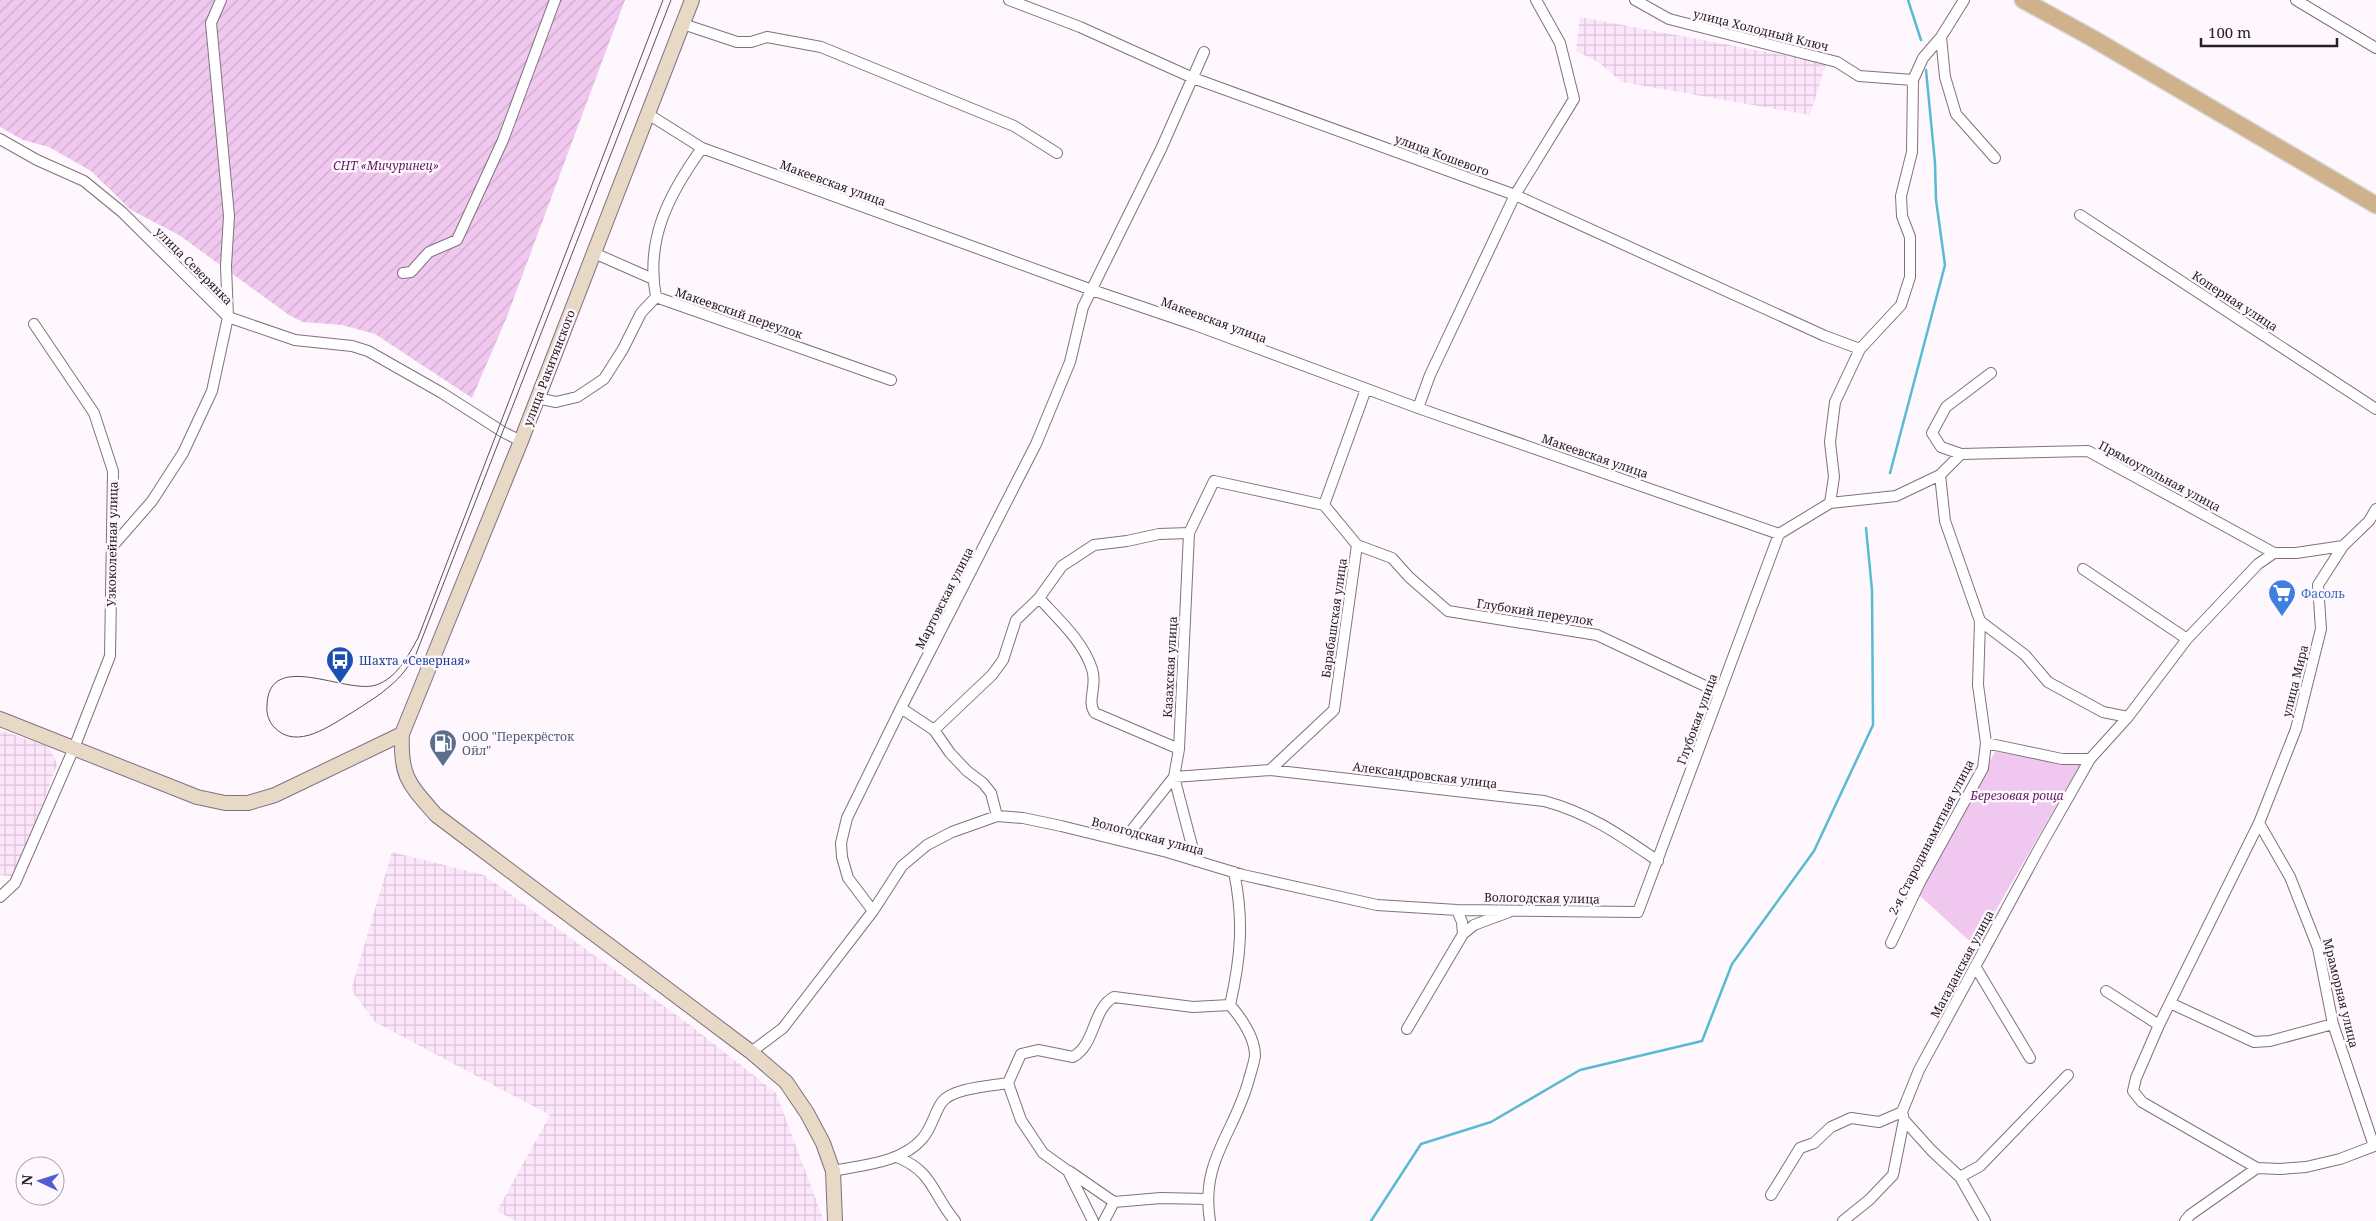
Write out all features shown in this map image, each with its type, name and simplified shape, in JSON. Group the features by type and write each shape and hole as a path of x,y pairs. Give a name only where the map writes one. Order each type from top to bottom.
{"main road":[{"name":"улица Ракитянского","path":"402,734 520,441 692,0"},
{"path":"2023,0 2376,205"},
{"path":"0,719 196,798 225,803 248,803 275,795 402,734 402,764 406,778 436,815 750,1052 786,1082 819,1135 833,1171 835,1221"}],"street":[{"path":"111,548 152,501 183,454 212,391 228,317 226,266 229,216 211,24 221,0"},
{"path":"403,273 411,272 429,252 457,240 503,140 555,0"},
{"name":"улица Кошевого","path":"1009,0 1080,27 1193,78 1515,195 1825,336 1860,349"},
{"path":"1418,408 1430,375 1515,195 1574,99 1560,43 1536,0"},
{"name":"улица Холодный Ключ","path":"1635,0 1669,19 1837,62 1858,76 1913,80"},
{"path":"1830,503 1834,477 1830,442 1834,402 1860,349 1900,305 1910,277 1910,237 1902,216 1901,196 1912,152 1913,80 1923,58 1941,37 1964,0"},
{"path":"2296,0 2376,48"},
{"path":"683,24 737,42 751,42 767,37 821,47 1014,126 1057,153"},
{"path":"1941,37 1945,77 1956,114 1995,158"},
{"name":"Мартовская улица","path":"873,911 848,878 842,857 841,843 847,818 900,708 1036,444 1070,362 1084,307 1161,149 1204,52"},
{"name":"Макеевская улица","path":"648,114 702,148 1092,290 1195,325 1418,408 1779,534"},
{"name":"улица Северянка","path":"0,139 37,160 84,181 122,212 228,317 295,340 352,346 368,351 442,393 520,441"},
{"path":"656,297 652,266 657,235 672,194 702,148"},
{"name":"Коперная улица","path":"2080,215 2376,408"},
{"path":"594,253 653,279"},
{"name":"Макеевский переулок","path":"536,398 556,402 577,397 604,379 641,313 656,297 891,380"},
{"name":"Узкоколейная улица","path":"0,897 15,883 74,748 110,656 113,471 94,413 34,324"},
{"path":"1779,534 1830,503 1896,496 1940,474 1961,454 1941,447 1932,433 1946,407 1991,373"},
{"path":"1324,505 1366,389"},
{"name":"Прямоугольная улица","path":"1961,454 2088,452 2274,553"},
{"name":"2-я Стародинамитная улица","path":"1891,943 1920,882 1983,768 1986,743 1978,685 1980,621 1945,521 1940,474"},
{"name":"Казахская улица","path":"1174,778 1178,749 1189,533 1214,481 1324,505"},
{"name":"Барабашская улица","path":"1270,770 1334,710 1356,545 1324,505"},
{"name":"улица Мира","path":"2256,1168 2142,1102 2133,1091 2136,1078 2159,1025 2259,823 2296,728 2320,630 2318,585 2342,546 2369,521 2376,509"},
{"path":"934,730 992,675 1003,660 1008,638 1016,620 1039,598 1062,566 1094,545 1127,541 1159,534 1189,533"},
{"name":"Глубокая улица","path":"1638,912 1779,534"},
{"name":"Глубокий переулок","path":"1356,545 1392,558 1409,577 1448,611 1597,634 1720,694"},
{"path":"1980,621 2024,655 2048,682 2102,712 2128,717 2187,639 2258,564 2274,553 2296,553 2342,546"},
{"path":"2083,570 2187,639"},
{"path":"1039,598 1075,638 1092,669 1095,690 1091,700 1091,708 1095,713 1178,749"},
{"path":"900,708 934,730 950,753 991,792 998,816"},
{"name":"Магаданская улица","path":"1843,1221 1869,1200 1893,1175 1903,1116 1920,1070 1975,966 2090,759 2128,717"},
{"path":"1986,743 2062,759 2090,759"},
{"name":"Александровская улица","path":"1174,778 1270,770 1544,801 1567,807 1608,826 1658,861"},
{"path":"1123,841 1174,778"},
{"path":"1174,778 1196,861"},
{"name":"Вологодская улица","path":"750,1052 783,1028 873,911 902,866 927,845 952,832 998,816 1042,822 1123,841 1234,872 1322,894 1376,905 1457,910 1638,912"},
{"name":"Мраморная улица","path":"2256,1168 2280,1170 2306,1166 2340,1159 2375,1148 2333,1024 2318,948 2290,877 2259,823"},
{"path":"1210,1221 1206,1200 1211,1170 1245,1094 1255,1056 1247,1026 1230,1005 1242,937 1240,901 1234,872"},
{"path":"1457,910 1462,922 1463,934"},
{"path":"1407,1029 1463,934 1474,925 1514,910"},
{"path":"1975,966 2030,1058"},
{"path":"2106,991 2159,1025"},
{"path":"1206,1200 1161,1198 1114,1202 1043,1153 1022,1120 1008,1083 1021,1054 1038,1050 1073,1057 1083,1052 1101,1011 1107,1001 1114,997 1193,1007 1230,1005"},
{"path":"2170,1003 2254,1042 2270,1041 2333,1024"},
{"path":"1960,1177 1980,1166 2068,1075"},
{"path":"833,1171 896,1157 922,1140 933,1123 943,1101 962,1090 1008,1083"},
{"path":"1771,1195 1800,1148 1814,1143 1831,1127 1851,1118 1879,1122 1903,1116 1932,1151 1960,1177 1985,1221"},
{"path":"896,1157 912,1163 921,1170 938,1192 945,1209 955,1221"},
{"path":"2185,1221 2190,1215 2256,1168"},
{"path":"1068,1171 1093,1221"},
{"path":"1104,1221 1114,1202"}],"shaded area":[{"path":"1580,17 1826,63 1810,115 1622,82 1598,62 1576,51"},
{"path":"0,730 49,747 57,764 17,877 0,875"},
{"path":"392,852 484,875 690,1025 776,1093 824,1221 516,1221 497,1211 550,1115 375,1022 351,990"}],"green space":[{"name":"СНТ «Мичуринец»","path":"0,0 625,0 506,319 472,398 375,334 342,325 303,322 289,315 179,235 131,210 91,171 49,147 23,140 0,127"},
{"name":"Березовая роща","path":"1998,746 2081,763 1975,946 1919,895"}],"waterway":[{"path":"1908,0 1921,40"},
{"path":"1890,473 1945,265 1936,200 1935,163 1926,70"},
{"path":"1371,1221 1421,1144 1491,1122 1580,1070 1702,1041 1732,964 1814,851 1873,725 1872,590 1866,528"}],"tram line":[{"path":"663,0 418,638 396,672 376,685 363,686 294,677 280,680 271,689 267,714 274,727 283,734 293,737 304,736 325,729 335,723 386,690 408,667 416,654 671,0"}],"place":[{"name":"Фасоль","path":"2282,617"},
{"name":"Шахта «Северная»","path":"340,684"},
{"name":"ООО \"Перекрёсток Ойл\"","path":"443,767"}]}
